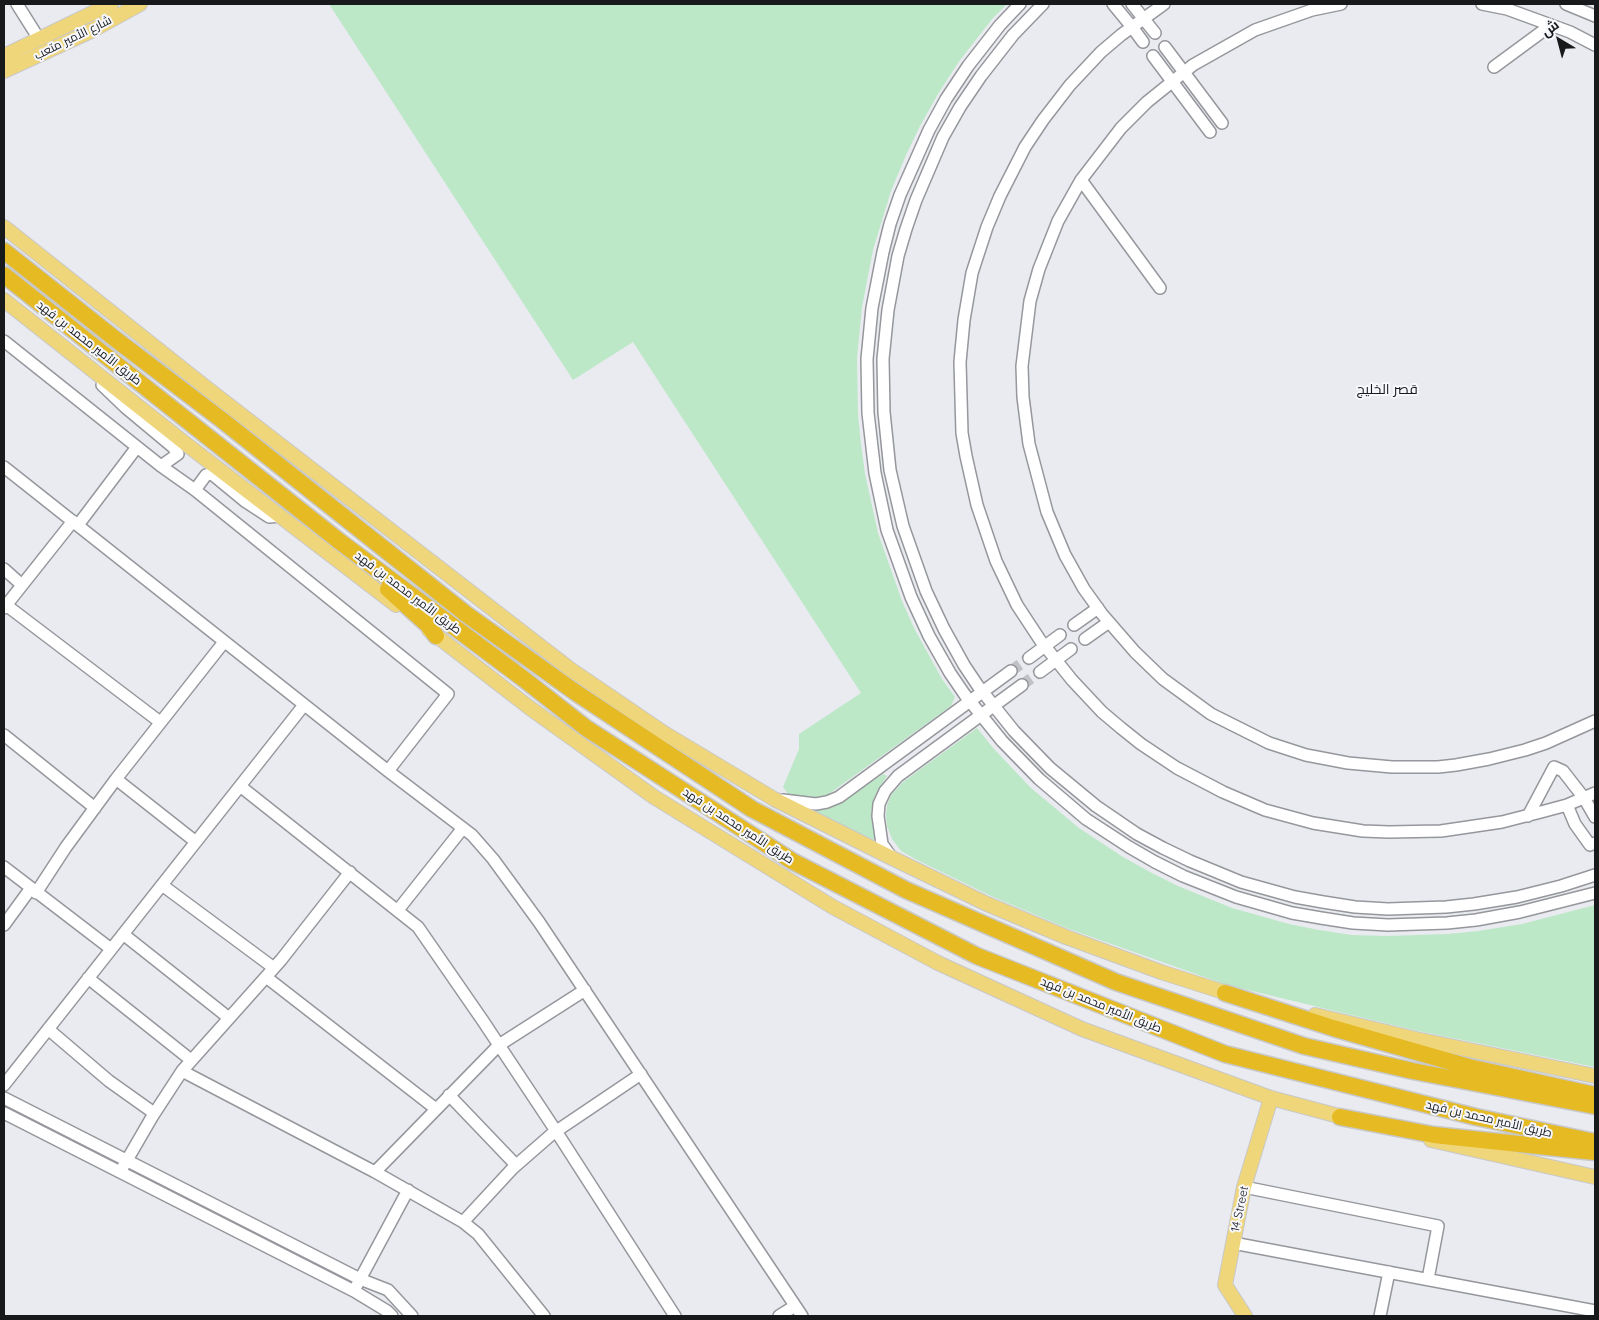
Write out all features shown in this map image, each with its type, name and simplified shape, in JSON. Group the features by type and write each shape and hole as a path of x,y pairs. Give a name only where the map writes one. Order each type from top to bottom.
{"highway":[{"name":"طريق الأمير محمد بن فهد","path":"4,251 230,426 466,614 575,692 752,809 906,890 1116,982 1304,1046 1413,1071 1595,1106"},
{"name":"طريق الأمير محمد بن فهد","path":"4,275 356,554 586,728 792,861 977,956 1225,1054 1476,1117 1595,1142"},
{"path":"356,554 366,569 428,624 436,636"},
{"path":"1225,993 1334,1028 1468,1067 1595,1095"},
{"path":"1340,1117 1434,1135 1595,1152"}],"main road":[{"name":"شارع الأمير متعب","path":"4,56 110,4"},
{"path":"88,32 96,22 128,4"},
{"name":"شارع الأمير متعب","path":"4,71 88,32 140,4"},
{"path":"4,227 204,386 570,669 664,733 774,799 987,904 1066,937 1225,993 1416,1039 1595,1076"},
{"path":"4,300 186,444 530,708 654,797 833,908 938,963 1082,1029 1272,1098 1453,1146 1595,1177"},
{"name":"14 Street","path":"1245,1316 1224,1284 1244,1187 1272,1098"}],"street":[{"path":"17,4 39,39"},
{"path":"1020,4 1000,24 968,66 937,114 915,159 900,195 882,252 872,308 867,358 868,413 874,473 887,530 911,597 923,624 950,673 970,702 1002,741 1039,779 1086,819 1129,848 1155,862 1192,880 1236,897 1292,913 1353,923 1388,925 1476,920 1520,912 1595,892"},
{"path":"1043,4 1012,35 981,76 943,137 913,208 898,256 888,310 884,359 884,412 890,470 903,526 926,591 964,665 1014,731 1050,768 1096,806 1137,834 1190,861 1241,882 1268,890 1355,907 1446,907 1516,897 1595,875"},
{"path":"1113,4 1143,42"},
{"path":"1132,4 1154,33"},
{"path":"1164,4 1101,52 1070,85 1025,147 1011,172 984,235 972,274 964,320 960,362 960,408 966,456 976,505 1006,583 1029,624 1045,647 1102,712 1141,744 1177,768 1237,799 1265,810 1337,827 1363,831 1389,832 1464,829 1528,816 1567,805 1595,793"},
{"path":"1341,4 1312,10 1255,30 1208,55 1147,102 1121,128 1080,180 1052,235 1034,287 1022,366 1023,398 1029,444 1047,512 1069,564 1098,608 1135,652 1163,679 1210,714 1269,743 1314,756 1348,762 1392,767 1456,765 1489,759 1546,743 1595,721"},
{"path":"1482,4 1507,10 1551,25 1595,45"},
{"path":"1566,4 1595,16"},
{"path":"1494,67 1551,25"},
{"path":"1165,47 1222,123"},
{"path":"1153,56 1210,132"},
{"path":"1080,180 1160,288"},
{"path":"4,341 161,466 195,490 448,694 388,771"},
{"path":"85,364 125,407 174,447 178,454 161,466"},
{"path":"137,447 76,523 5,606 160,722"},
{"path":"4,467 304,705 472,835 488,852 510,881 641,1074 798,1311 779,1316"},
{"path":"195,490 206,475 212,474 246,502 269,517 280,516"},
{"path":"4,570 22,585"},
{"path":"1074,625 1098,608"},
{"path":"1085,639 1109,622"},
{"path":"1029,658 1060,636"},
{"path":"4,924 34,890 116,778 224,642"},
{"path":"1040,672 1071,649"},
{"path":"774,799 816,804 839,797 1011,671"},
{"path":"892,858 882,844 879,822 879,804 885,791 898,776 1022,685"},
{"path":"4,1085 304,705"},
{"path":"4,735 95,808"},
{"path":"1528,816 1554,767 1563,771 1584,798 1595,817"},
{"path":"116,778 196,842"},
{"path":"240,786 418,926 500,1045 675,1316"},
{"path":"1567,805 1575,824 1590,845 1595,843"},
{"path":"398,910 463,828"},
{"path":"4,866 111,949"},
{"path":"120,1173 126,1160 182,1071 270,972 350,872"},
{"path":"162,885 436,1109"},
{"path":"123,934 229,1018"},
{"path":"88,978 191,1060"},
{"path":"375,1172 500,1045 584,990"},
{"path":"48,1029 109,1081 154,1114"},
{"path":"182,1071 375,1172 462,1222 478,1234 544,1316"},
{"path":"462,1222 516,1165 556,1131 641,1074"},
{"path":"450,1095 516,1165"},
{"path":"4,1098 360,1279 388,1290 412,1316"},
{"path":"4,1113 354,1291 392,1316"},
{"path":"1244,1187 1438,1226 1428,1279"},
{"path":"354,1291 408,1190"},
{"path":"1233,1243 1428,1279 1569,1311 1595,1311"},
{"path":"1380,1316 1389,1272"}],"green space":[{"path":"329,4 1007,4 993,18 960,60 938,94 906,155 891,191 873,250 862,307 857,358 858,414 861,444 865,474 878,533 902,601 914,628 942,679 955,697 951,706 826,796 816,799 788,794 783,787 799,749 799,734 861,693 633,342 573,380"},
{"path":"977,728 1031,788 1079,828 1150,872 1178,886 1232,908 1289,924 1319,930 1352,935 1387,936 1478,931 1522,924 1595,905 1595,1067 1418,1031 1227,985 1069,929 991,896 917,860 901,851 892,839 887,826 886,816 891,795 903,782"},
{"path":"883,774 887,776 875,795 871,813 875,840 813,811 838,805"}],"tunnel":[{"path":"1011,671 1029,658"},
{"path":"1022,685 1040,672"}],"district":[{"name":"قصر الخليج","path":"1387,390"}]}
